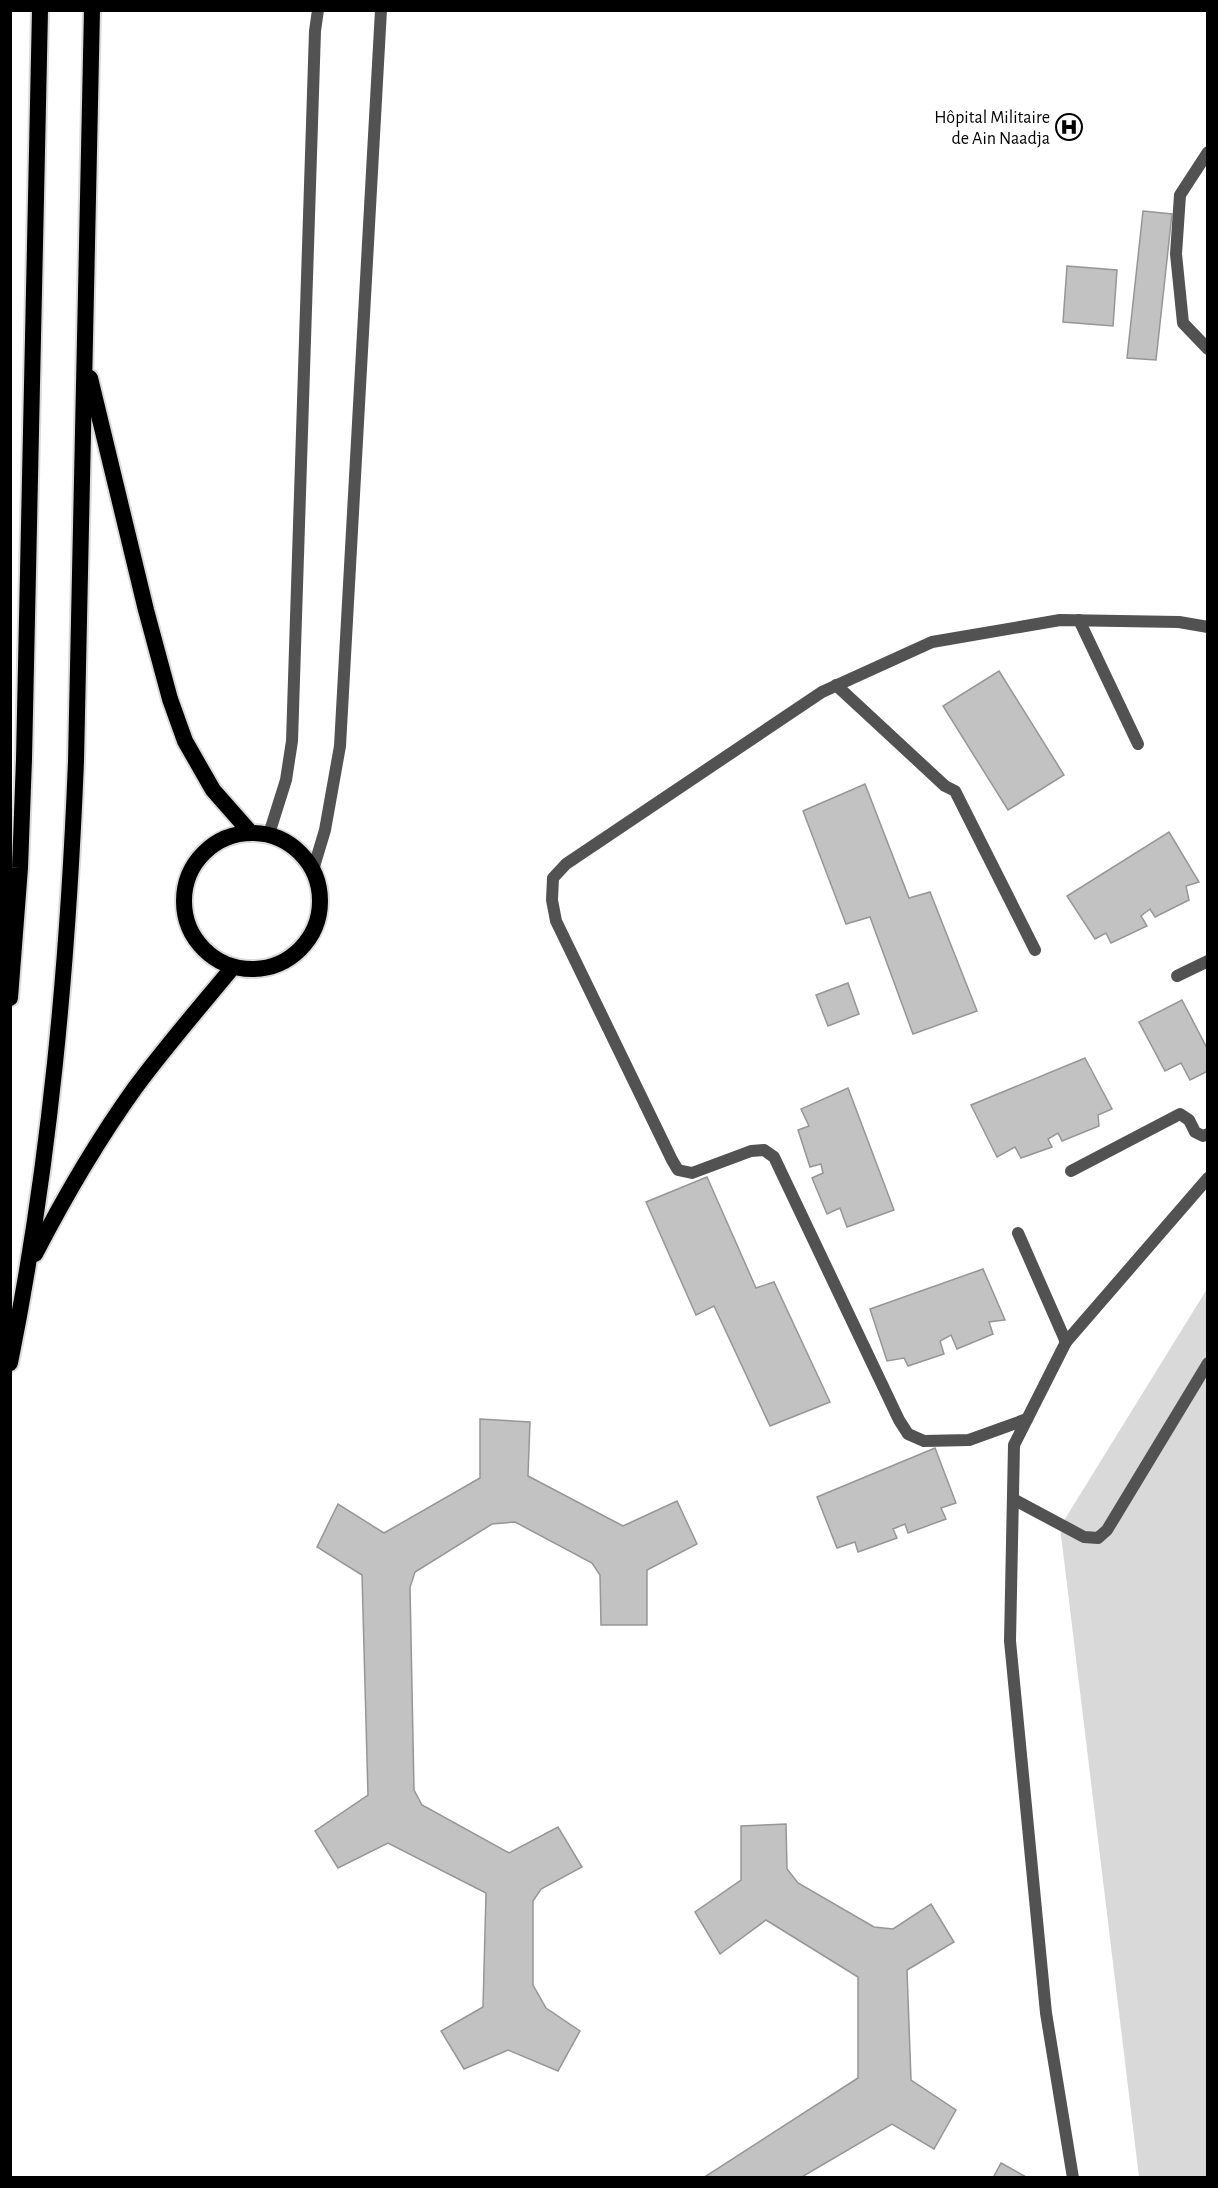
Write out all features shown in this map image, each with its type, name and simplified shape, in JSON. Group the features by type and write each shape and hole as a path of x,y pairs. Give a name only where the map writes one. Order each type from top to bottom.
{"highway":[{"path":"10,998 20,868 24,759 40,10"},
{"path":"10,1363 28,1268 53,1090 72,871 92,10"},
{"path":"84,353 146,610 170,699 185,741 213,790 250,832"},
{"path":"250,832 269,834 287,842 302,854 313,870 319,889 320,908 315,927 305,944 291,957 273,966 254,969 233,967 217,959 202,947 191,931 185,913 184,893 189,874 199,858 213,844 230,836 250,832"},
{"path":"28,1268 60,1206 109,1127 156,1060 233,967"}],"lane":[{"path":"269,834 286,780 292,741 315,31 318,10"},
{"path":"313,870 325,830 340,746 381,10"},
{"path":"1208,152 1180,195 1176,254 1183,323 1208,349"},
{"path":"1028,1419 969,1440 924,1441 908,1434 899,1420 774,1157 764,1149 751,1151 692,1173 678,1170 556,921 552,900 553,878 566,864 822,692 932,642 1060,620 1179,622 1208,627"},
{"path":"1079,620 1138,744"},
{"path":"836,685 945,786 955,791 1035,950"},
{"path":"1177,976 1208,960"},
{"path":"1071,1171 1180,1114 1189,1120 1195,1132 1203,1136 1208,1134"},
{"path":"1073,2178 1046,2013 1010,1641 1014,1445 1066,1342 1208,1178"},
{"path":"1018,1233 1066,1342"},
{"path":"1013,1499 1084,1537 1098,1538 1107,1530 1208,1363"}],"shaded area":[{"path":"1207,1289 1207,2177 1139,2177 1060,1527"}],"building":[{"path":"1143,211 1172,214 1156,360 1127,358"},
{"path":"1067,266 1117,270 1113,326 1063,322"},
{"path":"999,671 1064,775 1008,810 943,706"},
{"path":"865,784 909,898 930,892 977,1011 913,1034 870,917 846,924 803,811"},
{"path":"1169,832 1199,882 1186,886 1189,900 1155,917 1150,909 1141,916 1147,926 1111,943 1106,933 1095,939 1067,896"},
{"path":"848,983 859,1014 828,1026 816,995"},
{"path":"1182,1000 1208,1050 1208,1071 1190,1080 1181,1063 1165,1071 1139,1022"},
{"path":"1085,1058 1112,1109 1098,1115 1099,1126 1062,1141 1058,1133 1048,1139 1052,1147 1021,1158 1015,1147 997,1157 971,1105"},
{"path":"848,1088 894,1210 847,1227 840,1208 827,1214 812,1178 823,1173 821,1164 810,1167 798,1130 809,1126 801,1109"},
{"path":"707,1177 756,1288 774,1282 830,1402 770,1426 714,1306 696,1315 646,1202"},
{"path":"983,1269 1005,1320 989,1322 993,1334 957,1349 951,1335 940,1341 944,1354 908,1366 904,1358 887,1361 870,1309"},
{"path":"480,1419 530,1422 528,1476 623,1526 677,1501 697,1544 647,1570 647,1625 601,1625 600,1575 592,1563 515,1522 492,1524 415,1572 410,1587 414,1790 422,1805 509,1853 558,1827 582,1867 541,1889 533,1901 533,1985 546,2008 580,2031 558,2071 508,2050 464,2069 441,2031 483,2007 486,1893 388,1843 338,1868 315,1831 368,1795 362,1575 317,1547 338,1504 384,1533 480,1478"},
{"path":"935,1448 956,1503 941,1508 946,1519 908,1533 905,1524 893,1529 897,1538 858,1552 855,1542 837,1548 817,1497"},
{"path":"786,1824 787,1869 798,1883 874,1927 893,1929 931,1904 954,1942 907,1970 911,2080 956,2110 934,2149 892,2124 800,2178 703,2178 858,2078 858,1977 766,1920 720,1954 695,1912 741,1880 741,1826"},
{"path":"1001,2163 1028,2178 993,2178"}],"place":[{"name":"Hôpital Militaire de Ain Naadja","path":"1069,127"}]}
